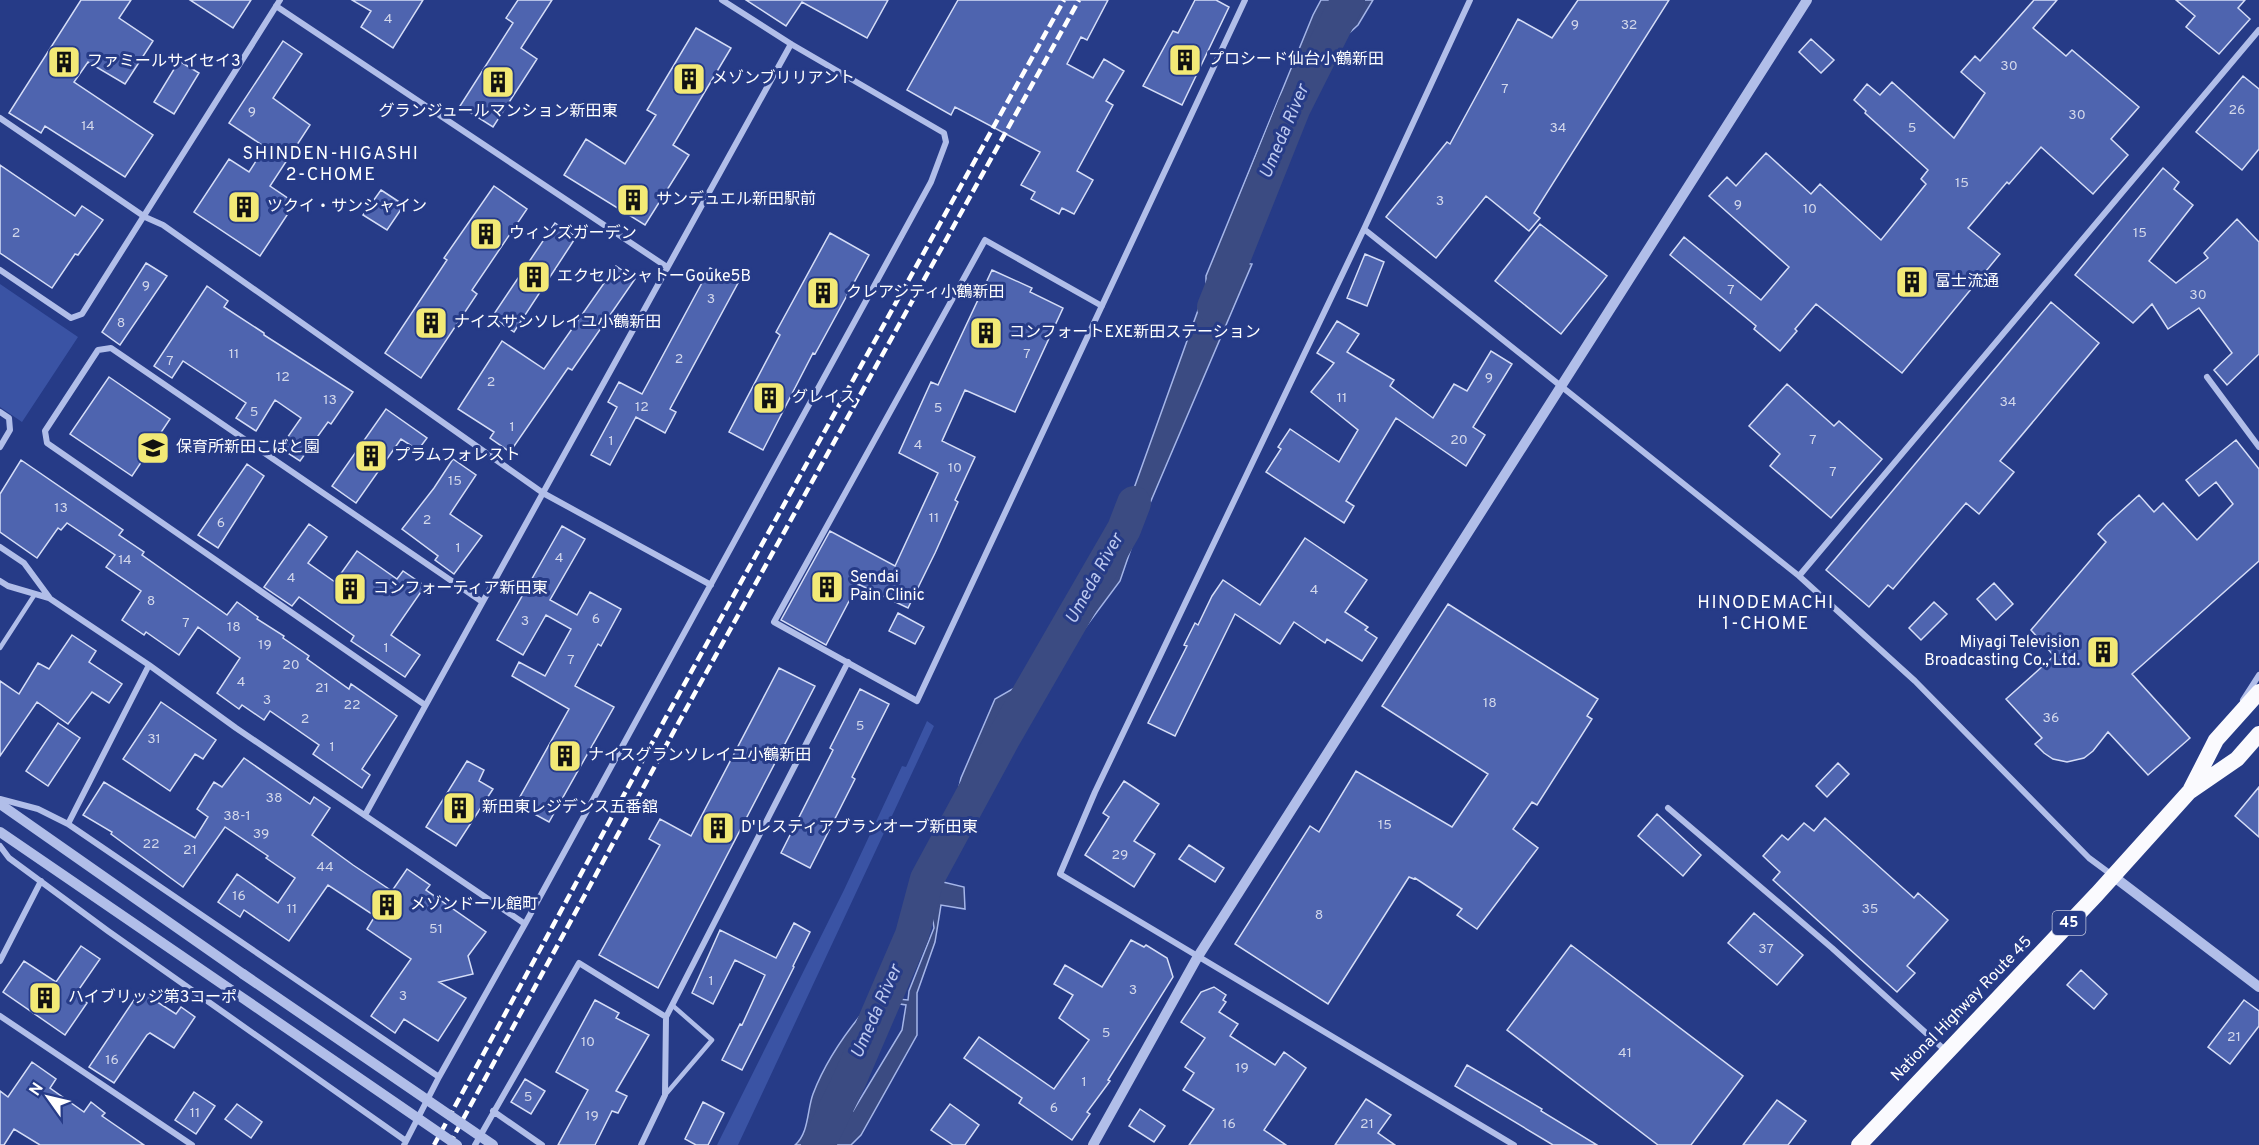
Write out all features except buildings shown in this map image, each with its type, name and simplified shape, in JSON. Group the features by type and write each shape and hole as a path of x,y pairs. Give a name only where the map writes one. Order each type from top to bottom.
{"highway":[{"name":"National Highway Route 45","path":"2189,792 2216,740 2259,692"},
{"name":"National Highway Route 45","path":"1858,1145 2113,876 2189,792 2237,759 2259,734"}],"street":[{"path":"0,270 71,318 82,315 280,0"},
{"path":"0,846 9,858 108,931 405,1143 439,1077 932,182 946,142 944,133 791,44 722,0"},
{"path":"1102,306 985,240 774,622 917,701 1102,306 1245,0"},
{"path":"1470,0 1364,229 1095,792 1060,874 1197,958 1514,1145"},
{"path":"1093,1145 1197,958 1807,0"},
{"path":"276,6 667,267"},
{"path":"1799,576 2259,30"},
{"path":"365,815 791,44"},
{"path":"0,118 145,217 163,225 543,493 711,585"},
{"path":"1364,229 1799,576 1915,681 2089,858 2259,987"},
{"path":"425,705 47,443 45,431 98,350 111,348 482,601"},
{"path":"2207,377 2259,447"},
{"path":"0,412 9,418 10,430 0,447"},
{"path":"0,547 24,563 49,598"},
{"path":"0,581 8,586 49,598 525,924"},
{"path":"641,1145 665,1095 666,1017 848,662"},
{"path":"68,824 149,665"},
{"path":"2216,740 2259,675"},
{"path":"0,799 38,809 68,824 439,1077"},
{"path":"0,804 243,974 494,1145"},
{"path":"1668,808 1832,948 1946,1051"},
{"path":"0,832 457,1145"},
{"path":"0,961 41,881"},
{"path":"475,1145 579,963 666,1017"},
{"path":"0,1016 192,1145"},
{"path":"493,1112 542,1145"}],"lane":[{"path":"0,648 35,594"},
{"path":"665,1095 712,1040 672,1005"}],"shaded area":[{"path":"1321,0 1373,0 1358,25 1298,80 1221,260 1252,264 1133,543 1120,581 1027,706 989,747 965,809 966,836 943,882 964,887 965,909 941,905 935,942 917,993 917,1035 861,1135 851,1145 795,1145 803,1134 811,1100 819,1080 840,1042 876,997 908,1000 909,991 934,928 930,900 961,778 995,699 1046,670 1110,555 1206,288 1206,276","holes":["880,1001 906,1005 902,1030 853,1111 835,1112 845,1052"]},
{"path":"0,284 78,337 22,422 0,407"},
{"path":"927,721 934,726 738,1145 717,1145 844,890 902,766 906,767"}],"waterway":[{"name":"Umeda River","path":"1214,307 1294,107 1348,0"},
{"name":"Umeda River","path":"818,1145 850,1079 912,935 927,879 1004,737 1124,529 1134,503"}],"railway":[{"path":"434,1145 665,719 1064,0"},
{"path":"449,1145 680,720 1079,0"}],"place":[{"name":"プロシード仙台小鶴新田","path":"1185,60"},
{"name":"ファミールサイセイ3","path":"64,62"},
{"name":"メゾンブリリアント","path":"689,79"},
{"name":"グランジュールマンション新田東","path":"498,82"},
{"name":"サンデュエル新田駅前","path":"633,200"},
{"name":"ツクイ・サンシャイン","path":"244,207"},
{"name":"ウィンズガーデン","path":"486,234"},
{"name":"エクセルシャトーGouke5B","path":"534,277"},
{"name":"富士流通","path":"1912,282"},
{"name":"クレアシティ小鶴新田","path":"823,293"},
{"name":"ナイスサンソレイユ小鶴新田","path":"431,323"},
{"name":"コンフォートEXE新田ステーション","path":"986,333"},
{"name":"グレイス","path":"769,398"},
{"name":"保育所新田こばと園","path":"153,448"},
{"name":"プラムフォレスト","path":"371,456"},
{"name":"Sendai Pain Clinic","path":"827,587"},
{"name":"コンフォーティア新田東","path":"350,589"},
{"name":"Miyagi Television Broadcasting Co., Ltd.","path":"2103,652"},
{"name":"ナイスグランソレイユ小鶴新田","path":"565,756"},
{"name":"新田東レジデンス五番舘","path":"459,808"},
{"name":"D'レスティアブランオーブ新田東","path":"718,828"},
{"name":"メゾンドール館町","path":"387,905"},
{"name":"ハイブリッジ第3コーポ","path":"45,998"}],"district":[{"name":"SHINDEN-HIGASHI 2-CHOME","path":"331,164"},
{"name":"HINODEMACHI 1-CHOME","path":"1766,613"}]}
